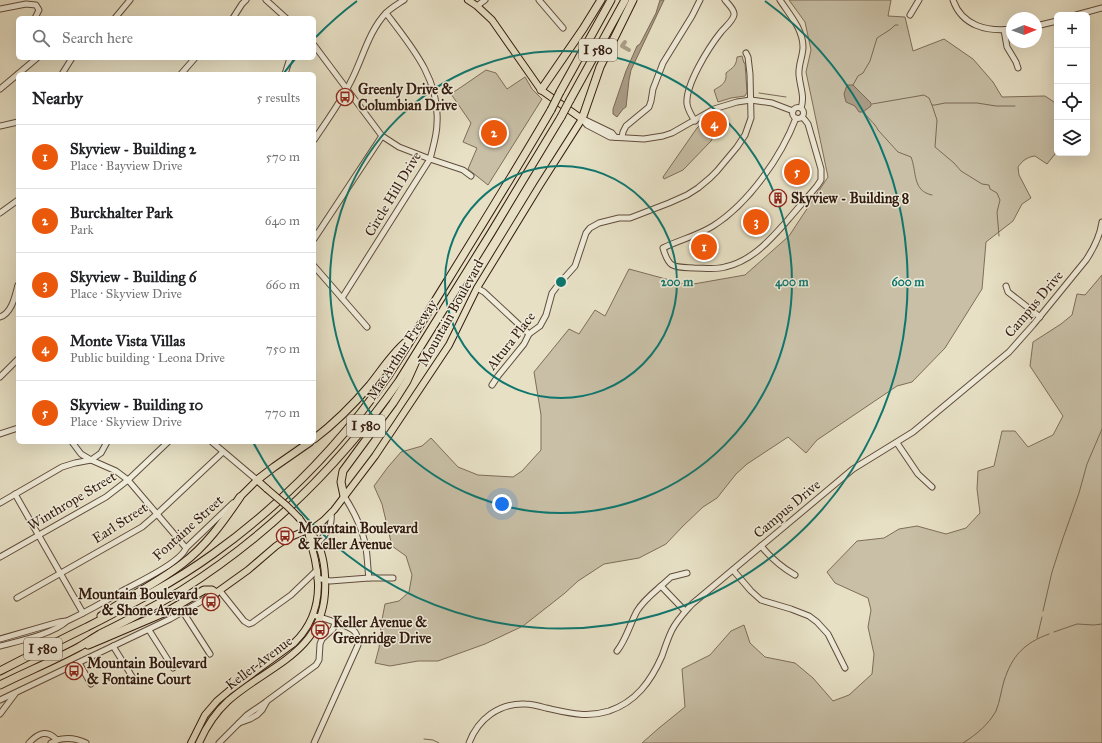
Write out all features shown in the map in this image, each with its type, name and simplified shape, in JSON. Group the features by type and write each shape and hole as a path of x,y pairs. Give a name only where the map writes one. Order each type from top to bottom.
{"highway":[{"path":"541,90 602,0"},
{"name":"MacArthur Freeway","path":"0,671 141,599 194,567 229,542 283,498 315,466 347,430 388,374 412,337 551,110 612,0"},
{"name":"MacArthur Freeway","path":"0,685 79,647 147,610 182,590 218,566 273,523 323,475 356,439 386,400 423,343 521,184 561,117 625,0"},
{"path":"582,119 600,67 633,0"},
{"path":"316,437 344,414 369,386 399,348 412,337"},
{"path":"344,496 341,482 344,471 407,381 423,343"},
{"path":"257,480 307,444"},
{"path":"86,627 115,606 158,581 189,558 216,531 240,497"},
{"path":"79,647 149,620 204,590 218,592"}],"main road":[{"path":"468,0 492,20 541,90 582,119"},
{"name":"Mountain Boulevard","path":"218,592 248,570 276,546 288,538 315,527 331,513 375,456 449,345 477,288 582,119"},
{"name":"Keller Avenue","path":"199,743 211,720 223,706 234,696 299,649 311,635 320,617 324,598 325,580 318,544 299,518 257,480"},
{"name":"Fontaine Street","path":"240,497 257,480"},
{"name":"Keller Avenue","path":"191,743 205,716 218,701 230,690 294,643 305,631 313,615 317,597 317,570 308,530"}],"street":[{"path":"36,5 40,0"},
{"path":"117,16 130,0"},
{"path":"234,16 246,0"},
{"path":"266,0 284,16"},
{"path":"316,137 347,90 359,66 370,37 378,24 386,13 404,0"},
{"path":"477,6 485,0"},
{"path":"539,0 563,28"},
{"path":"622,138 626,126 649,107 652,90 664,63 700,0"},
{"path":"694,121 688,109 688,95 697,70 720,33 733,18 733,10 725,0"},
{"path":"780,0 800,32 803,47 799,75 803,101 800,108 793,111"},
{"path":"910,15 919,0"},
{"path":"953,0 959,12 975,25 987,29 1004,30 1007,47 1018,68"},
{"path":"0,9 26,4 36,5"},
{"path":"36,5 39,10 36,16"},
{"path":"1087,12 1102,8"},
{"name":"Circle Hill Drive","path":"342,298 430,159 435,140 437,122 436,106 432,87 426,70 386,13"},
{"path":"1042,25 1054,22"},
{"path":"316,48 382,136 399,147 463,170 471,176"},
{"path":"746,53 748,57 750,74 751,100"},
{"path":"20,72 35,60"},
{"path":"63,72 71,60"},
{"path":"183,72 193,60"},
{"path":"285,72 289,60"},
{"path":"0,88 16,76"},
{"path":"582,119 612,133 615,137 644,139 672,133 705,114 720,107 738,102 751,100 772,103 793,111"},
{"name":"Altura Place","path":"492,385 524,344 529,334 537,329 543,322 552,293 575,266 584,239 590,228 599,223 619,218 630,218 686,196 698,188 710,178 729,157 745,135 751,118 751,100"},
{"path":"793,111 794,116 799,118 805,120 808,124 821,169 821,180 817,186 758,251 747,258 723,268 677,267 671,264 666,259 663,248 702,232 724,218 742,202 772,165 799,118 804,113 800,108"},
{"path":"0,126 16,122"},
{"path":"316,236 382,136"},
{"path":"0,213 16,201"},
{"name":"Campus Drive","path":"469,743 482,721 494,712 507,706 525,704 574,714 592,715 611,710 627,702 637,694 650,681 678,619 692,604 853,469 913,432 1009,352 1040,317 1086,260 1097,240 1102,222"},
{"path":"316,268 367,327"},
{"path":"1006,286 1008,292 1040,317"},
{"path":"477,288 484,292 529,334"},
{"path":"0,317 4,316 12,305 16,292"},
{"path":"0,377 16,361"},
{"path":"0,434 16,429"},
{"path":"897,443 918,474 932,487"},
{"path":"74,444 81,454 91,460 116,470 128,480 186,548"},
{"path":"0,503 62,467 91,460 101,453 106,444"},
{"name":"Winthrope Street","path":"0,557 106,497 128,480 166,444"},
{"name":"Keller Avenue","path":"214,444 257,480"},
{"name":"Earl Street","path":"17,598 142,527 223,452"},
{"path":"15,494 83,613"},
{"path":"344,496 353,509 363,534 366,547 369,578"},
{"name":"Fontaine Street","path":"0,646 38,635 62,625 166,566 184,551 240,497"},
{"name":"Mountain Boulevard","path":"318,544 330,527 332,522 331,513"},
{"path":"761,546 782,568 795,575"},
{"path":"218,592 244,621 249,624 254,622 291,594 317,570"},
{"path":"733,570 751,591 762,600 809,616 817,622 828,634 845,668"},
{"path":"617,651 622,645 639,609 671,577 687,573"},
{"path":"317,578 330,581 392,578"},
{"path":"661,586 685,611"},
{"name":"Mountain Boulevard","path":"0,700 149,630 218,592"},
{"path":"183,612 210,654"},
{"path":"313,615 350,628 355,631 358,637 358,645 314,743"},
{"name":"Fontaine Street","path":"0,639 67,621"},
{"path":"219,743 247,715 316,665 319,660 320,644 322,639 333,629 335,623"},
{"path":"149,630 173,668"},
{"path":"113,646 133,678"},
{"path":"79,663 92,684"},
{"path":"0,714 9,701 18,692"},
{"path":"29,743 39,734 52,735 57,740"},
{"path":"51,743 57,740 69,738 77,739 86,743"}],"shaded area":[{"path":"660,0 664,0 631,70 626,107 617,117 613,114 613,109 626,71 637,46 640,44 656,13"},
{"path":"789,0 891,0 888,16 905,17 913,51 944,39 973,59 993,82 1002,97 1045,96 1054,102 1054,155 1047,164 1035,156 1025,160 1018,167 1019,175 1031,198 1022,204 1013,221 986,242 982,289 945,348 912,382 897,386 817,440 806,453 788,437 747,464 736,474 717,498 703,507 666,544 639,558 604,564 578,581 523,626 485,644 438,661 418,661 390,666 375,663 379,648 385,604 399,601 409,592 412,575 406,556 392,546 382,504 374,486 401,452 422,446 431,438 458,467 478,475 513,477 522,471 541,450 541,415 534,372 569,329 579,334 595,310 605,316 629,269 688,285 745,275 789,236 828,177 806,72 811,50 805,22"},
{"path":"742,56 745,63 747,92 745,96 718,102 714,90 725,81 726,73 735,65 737,57"},
{"path":"486,70 496,73 507,89 525,77 532,89 542,99 488,185 468,169 477,148 463,142 471,123 451,94"},
{"path":"847,85 853,85 871,103 871,106 863,112 859,112 855,106 846,102 844,94"},
{"path":"701,124 713,137 711,141 683,170 664,179 663,177"},
{"path":"1102,275 1102,743 642,743 685,707 682,669 710,655 731,631 744,625 750,643 765,657 795,663 813,678 833,701 849,695 872,674 874,654 868,627 871,610 868,598 835,583 827,572 857,541 884,538 899,529 917,526 946,534 966,528 980,513 977,489 978,471 994,466 1002,431 1015,431 1028,447 1053,435 1063,416 1030,366 1033,342 1072,315 1077,294 1085,295"}],"waterway":[{"path":"853,85 858,76 863,73 870,61 877,38 895,25 898,25"},
{"path":"625,42 622,46 629,50"},
{"path":"759,93 786,97"},
{"path":"872,104 924,95 929,98 932,105 945,103 977,103 996,106 1015,106"},
{"path":"932,105 937,120 935,147 961,171 982,184 989,185 990,189 997,193 1000,200 997,212 999,236"},
{"path":"863,111 898,152 911,157 918,185 926,193 932,195"},
{"path":"1043,611 1052,572 1063,538 1079,493 1087,464 1102,429"},
{"path":"1037,638 1042,617"},
{"path":"1054,632 1077,624 1102,624"},
{"path":"963,743 982,729 996,711 1007,672 1015,658 1026,646 1049,634"},
{"path":"424,739 433,740 439,743"}],"place":[{"name":"Greenly Drive & Columbian Drive","path":"345,97"},
{"name":"Monte Vista Villas","path":"714,124"},
{"name":"Burckhalter Park","path":"494,133"},
{"name":"Skyview - Building 10","path":"797,172"},
{"name":"Skyview - Building 8","path":"778,198"},
{"name":"Skyview - Building 6","path":"756,222"},
{"name":"Skyview - Building 2","path":"704,247"},
{"name":"Mountain Boulevard & Keller Avenue","path":"285,536"},
{"name":"Mountain Boulevard & Shone Avenue","path":"211,602"},
{"name":"Keller Avenue & Greenridge Drive","path":"320,630"},
{"name":"Mountain Boulevard & Fontaine Court","path":"74,671"}]}
